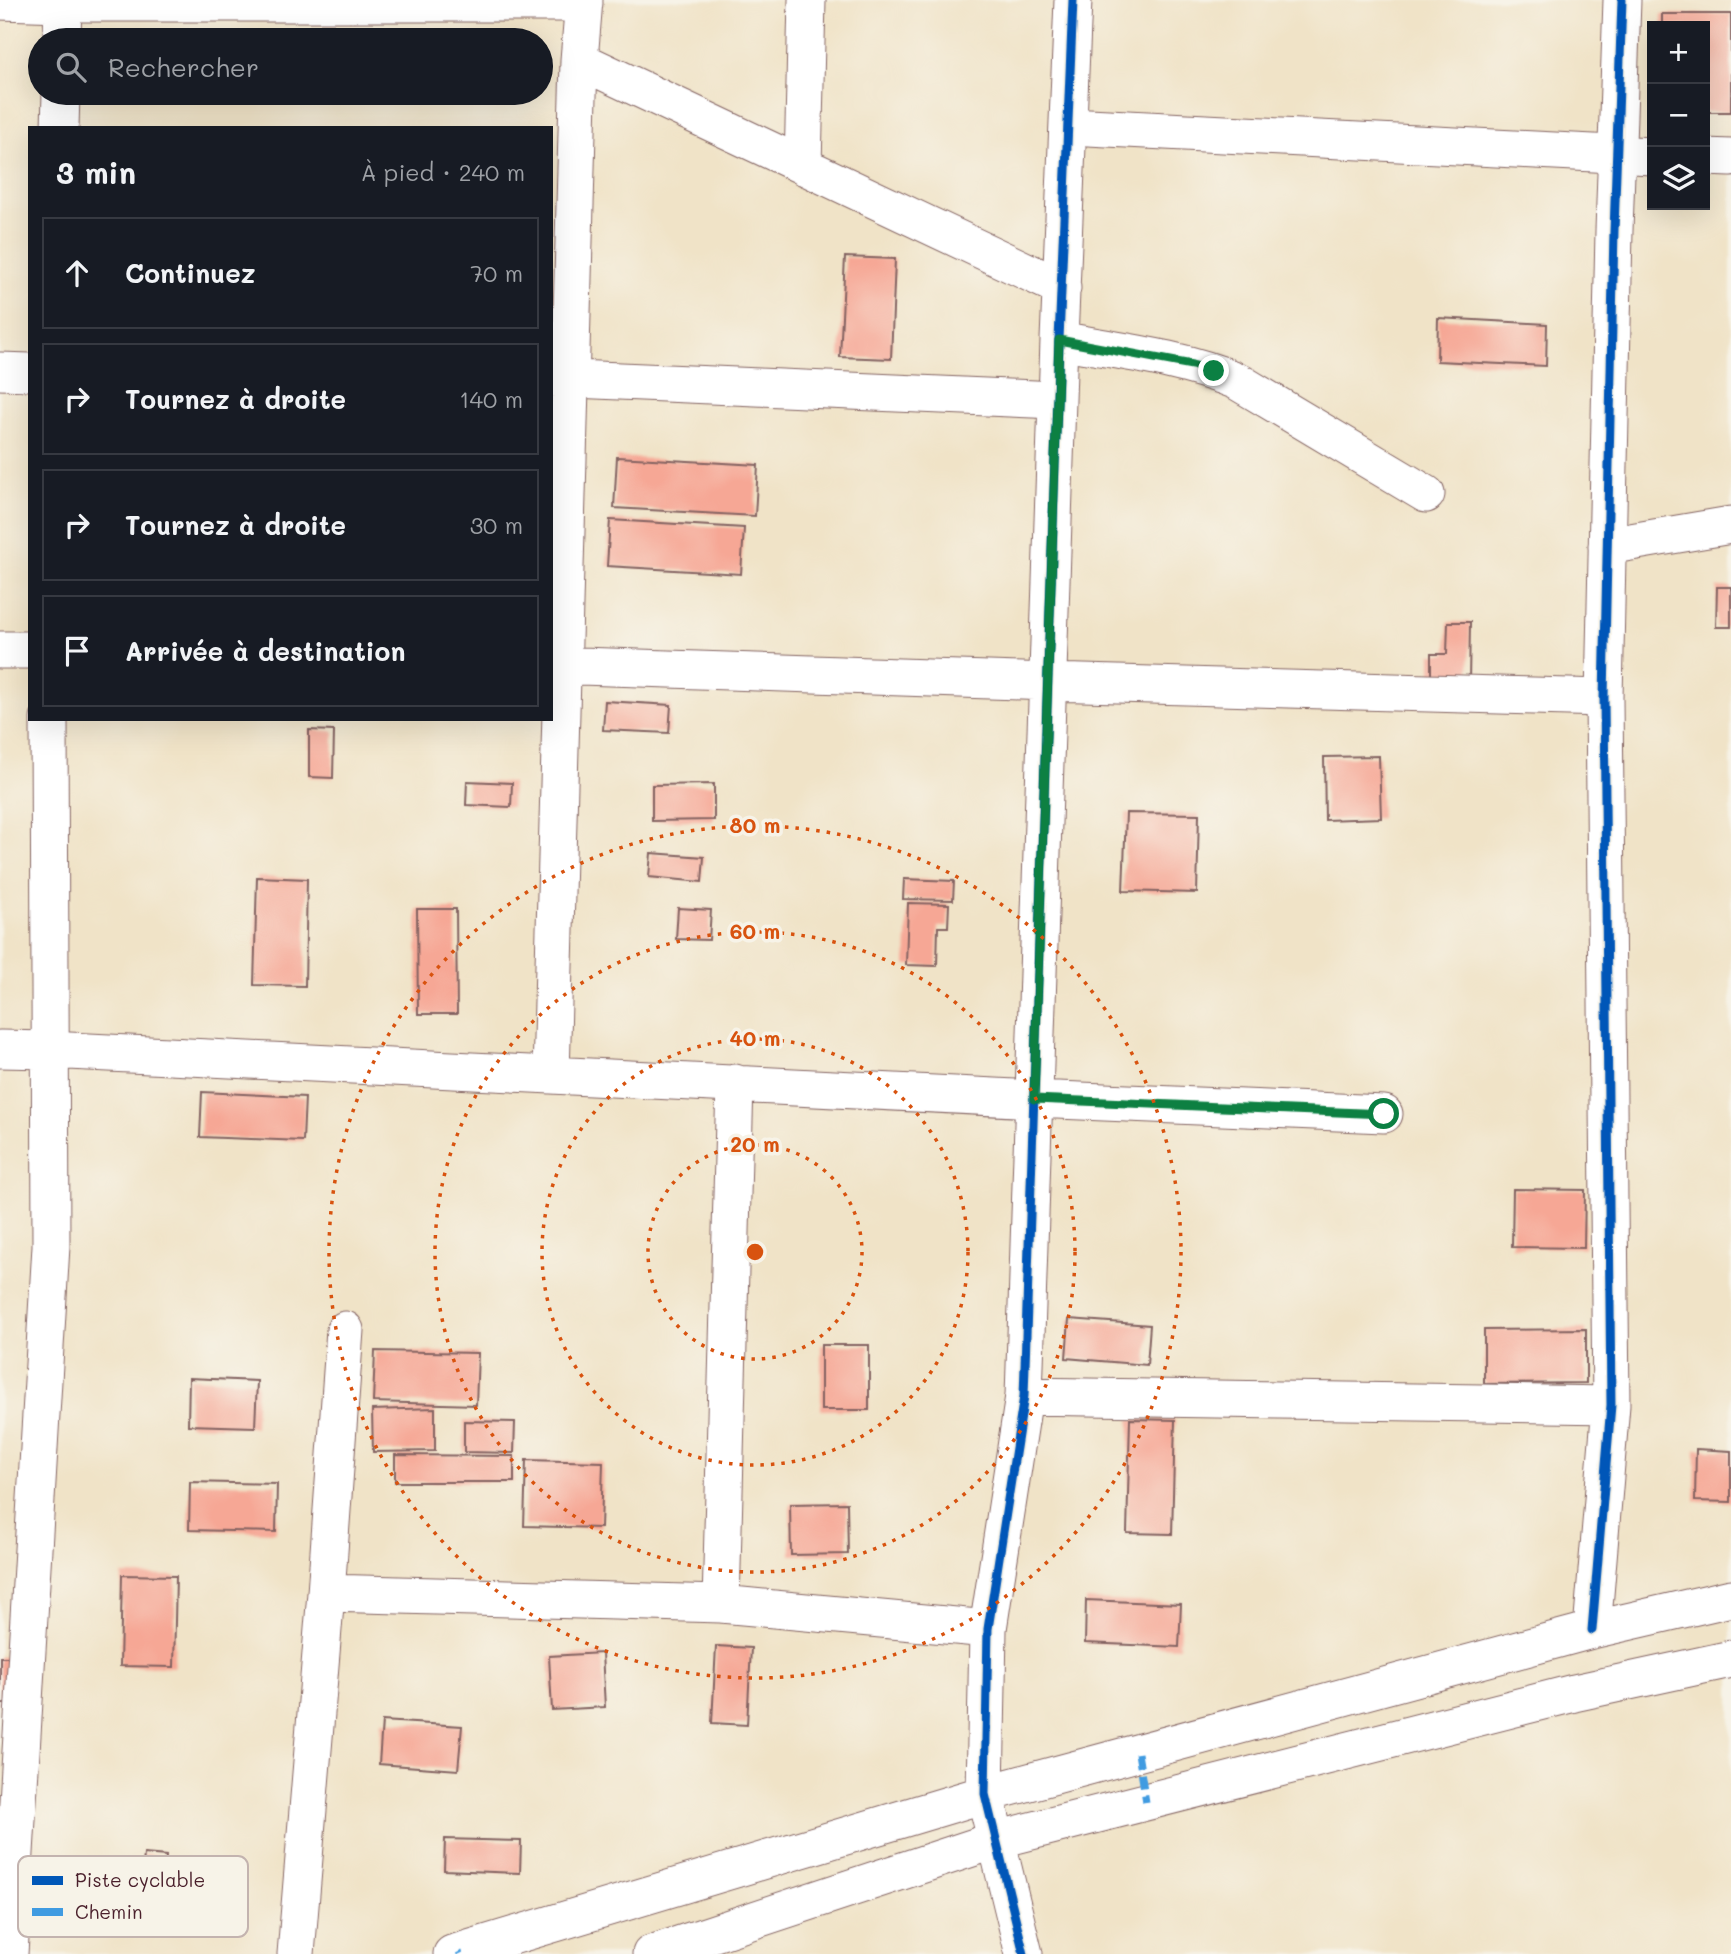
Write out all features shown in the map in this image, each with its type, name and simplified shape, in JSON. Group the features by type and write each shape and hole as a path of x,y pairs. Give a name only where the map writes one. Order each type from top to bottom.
{"street":[{"path":"803,166 807,0"},
{"path":"1024,1954 985,1794 988,1629 1024,1396 1073,0"},
{"path":"1592,1630 1611,1405 1604,698 1607,546 1635,155 1622,0"},
{"path":"0,1 584,2 561,378 551,1075"},
{"path":"62,28 63,1"},
{"path":"579,60 1062,288"},
{"path":"60,126 61,105"},
{"path":"1069,126 1635,155"},
{"path":"1710,157 1731,158"},
{"path":"1059,340 1214,371 1237,381 1426,494"},
{"path":"0,370 28,372"},
{"path":"561,378 1057,400"},
{"path":"1607,546 1731,525"},
{"path":"0,650 28,650"},
{"path":"558,665 1604,698"},
{"path":"9,1954 51,1246 49,721"},
{"path":"0,1049 1384,1114"},
{"path":"721,1604 735,1083"},
{"path":"296,1954 345,1331"},
{"path":"1024,1396 1611,1405"},
{"path":"326,1593 721,1604 988,1629"},
{"path":"452,1954 985,1794 1592,1630 1731,1598"},
{"path":"651,1954 996,1840 1574,1693 1731,1659"}],"building":[{"path":"1662,14 1731,14 1731,112 1710,112 1710,21 1662,21"},
{"path":"845,257 895,259 891,359 840,357"},
{"path":"1438,318 1547,324 1546,366 1437,361"},
{"path":"617,457 758,465 755,516 614,508"},
{"path":"610,520 744,528 741,574 607,566"},
{"path":"1717,587 1731,587 1731,627 1716,627"},
{"path":"1448,622 1470,622 1469,683 1431,682 1431,654 1447,654"},
{"path":"605,701 671,705 669,733 603,730"},
{"path":"309,730 334,731 333,778 309,777"},
{"path":"1379,756 1381,818 1325,820 1324,757"},
{"path":"467,781 512,783 511,807 466,805"},
{"path":"714,784 714,820 652,821 652,785"},
{"path":"1126,813 1199,814 1197,893 1123,891"},
{"path":"651,853 704,857 702,882 649,877"},
{"path":"257,877 307,879 305,986 254,985"},
{"path":"904,879 954,881 953,900 903,899"},
{"path":"908,903 949,904 948,927 938,927 937,966 906,965"},
{"path":"678,908 711,910 709,940 676,939"},
{"path":"417,909 456,909 457,1014 418,1014"},
{"path":"202,1092 305,1097 303,1141 200,1137"},
{"path":"1513,1189 1585,1190 1584,1248 1512,1247"},
{"path":"1069,1319 1150,1325 1147,1365 1066,1358"},
{"path":"1586,1329 1586,1383 1484,1384 1484,1330"},
{"path":"821,1345 869,1345 869,1410 821,1410"},
{"path":"375,1351 478,1353 476,1405 373,1402"},
{"path":"189,1378 257,1381 255,1427 188,1425"},
{"path":"435,1408 435,1451 373,1452 372,1410"},
{"path":"1130,1419 1175,1420 1172,1534 1127,1533"},
{"path":"464,1421 515,1422 514,1453 464,1452"},
{"path":"1696,1449 1731,1451 1731,1502 1695,1501"},
{"path":"395,1455 514,1456 514,1482 395,1482"},
{"path":"526,1460 603,1462 601,1528 524,1526"},
{"path":"190,1482 277,1484 276,1532 189,1530"},
{"path":"847,1503 848,1554 791,1555 790,1504"},
{"path":"122,1575 176,1576 174,1667 120,1666"},
{"path":"1086,1600 1181,1604 1179,1647 1085,1643"},
{"path":"716,1646 751,1648 747,1725 712,1723"},
{"path":"602,1653 605,1707 552,1710 549,1656"},
{"path":"0,1657 12,1657 11,1704 0,1704"},
{"path":"382,1721 462,1726 458,1770 379,1764"},
{"path":"445,1839 521,1841 520,1873 444,1870"}],"marked path":[{"path":"1138,1753 1146,1802"}],"cycle path":[{"path":"1024,1954 985,1794 988,1629 1024,1396 1073,0"},
{"path":"1592,1630 1611,1405 1604,698 1622,0"}],"route":[{"path":"1214,371 1059,340 1034,1099 1384,1114"}]}
